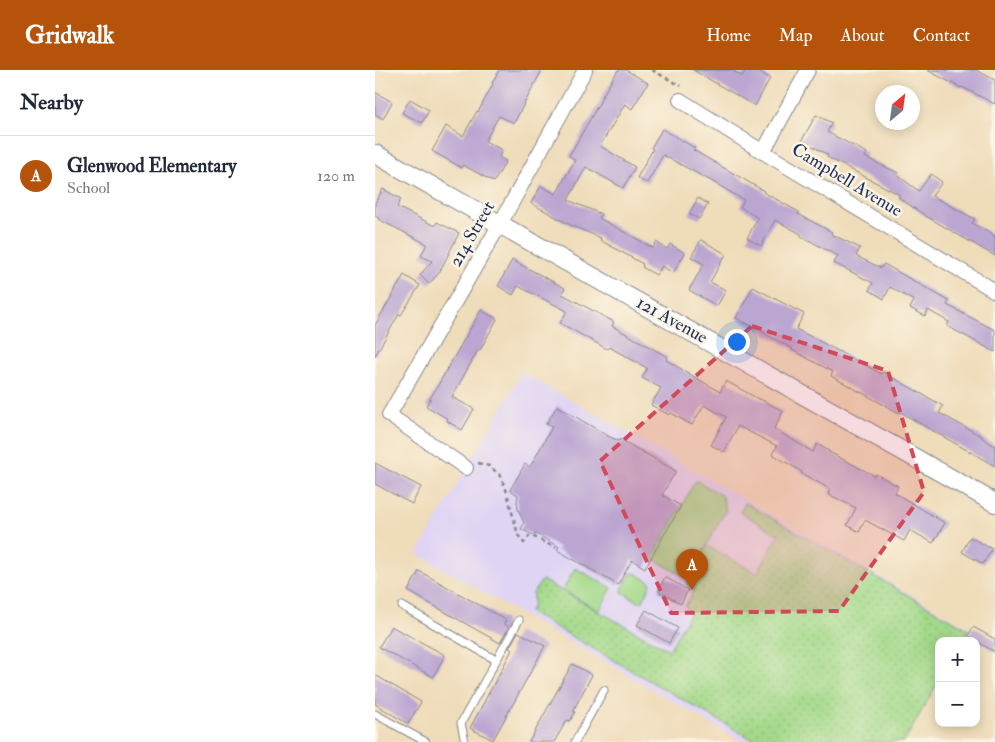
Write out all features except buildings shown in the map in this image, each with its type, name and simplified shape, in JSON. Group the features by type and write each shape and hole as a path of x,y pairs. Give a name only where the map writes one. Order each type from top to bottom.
{"street":[{"name":"214 Street","path":"471,465 389,415 501,224 585,70"},
{"path":"763,152 809,70"},
{"name":"Campbell Avenue","path":"680,100 995,291"},
{"name":"121 Avenue","path":"375,154 995,503"}],"lane":[{"path":"402,606 496,660"},
{"path":"463,741 461,723 519,620"},
{"path":"575,742 604,690"},
{"path":"375,714 426,742"}],"path":[{"path":"652,70 680,86 682,90 680,100"},
{"path":"471,465 489,466 499,474 506,489 518,534 524,543 530,535 556,548"}],"highlighted area":[{"path":"752,326 888,371 924,492 839,611 671,613 600,461"}],"shaded area":[{"path":"522,372 967,627 962,637 935,637 935,686 904,742 743,742 417,554"}],"green space":[{"path":"698,481 722,496 726,510 689,576 685,577 652,558 695,482"},
{"path":"745,503 968,629 963,637 935,637 935,687 904,742 757,742 529,612 533,605 533,593 542,580 669,650 690,613 685,606 695,589 686,584 707,546 757,573 779,535 740,512"},
{"path":"575,568 612,588 599,611 563,590"},
{"path":"635,573 651,584 643,601 639,602 622,592 631,574"}],"place":[{"name":"Glenwood Elementary","path":"692,590"}]}
